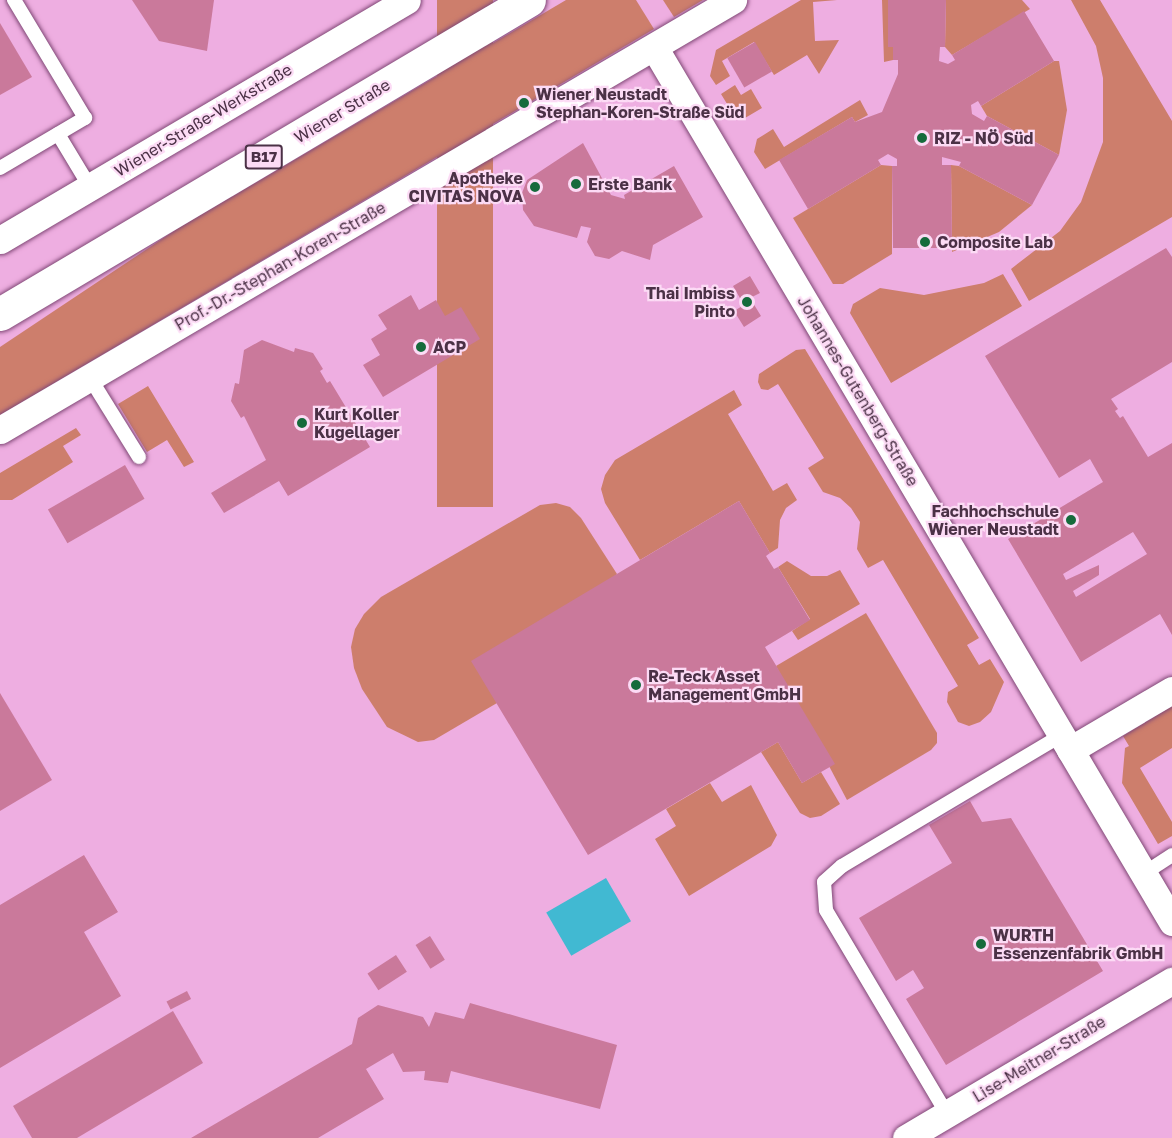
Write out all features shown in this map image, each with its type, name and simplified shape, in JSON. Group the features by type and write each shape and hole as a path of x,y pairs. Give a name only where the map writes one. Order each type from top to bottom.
{"main road":[{"name":"Wiener Straße","path":"0,314 529,0"}],"street":[{"name":"Wiener-Straße-Werkstraße","path":"0,240 406,0"},
{"name":"Prof.-Dr.-Stephan-Koren-Straße","path":"0,430 733,0"},
{"name":"Johannes-Gutenberg-Straße","path":"654,47 1172,922"},
{"path":"1066,742 1172,690"},
{"name":"Lise-Meitner-Straße","path":"906,1138 1172,981"}],"lane":[{"path":"0,168 85,118 14,0"},
{"path":"58,134 90,187"},
{"path":"90,378 138,457"},
{"path":"947,1114 826,910 824,882 842,866 1009,767 1066,742"},
{"path":"1143,873 1172,855"}],"shaded area":[{"path":"437,0 493,0 493,507 437,507"},
{"path":"566,0 636,0 654,29 0,415 0,347 177,229"},
{"path":"663,0 703,0 674,17"},
{"path":"801,0 837,0 813,2 815,41 839,40 819,74 807,55 774,75 754,42 722,61 730,76 716,85 710,76 716,50"},
{"path":"882,0 888,0 888,46 893,47 893,60 884,62"},
{"path":"946,0 1022,0 1030,9 952,55 945,47"},
{"path":"1071,0 1100,0 1172,121 1172,217 1029,301 1011,269 1060,231 1081,202 1103,142 1103,78 1096,46"},
{"path":"1054,61 1059,61 1067,110 1059,155 987,116 981,106"},
{"path":"735,85 741,95 751,89 762,108 745,118 735,117 721,94"},
{"path":"860,100 868,115 855,122 852,117 765,169 754,152 757,139 773,129 784,147"},
{"path":"881,165 892,166 892,254 843,284 833,284 793,218"},
{"path":"951,165 959,166 1032,205 999,232 952,252"},
{"path":"1003,274 1022,306 891,383 850,313 853,304 880,288 924,295 984,283"},
{"path":"805,349 979,638 967,645 979,665 990,659 1004,682 991,712 980,722 969,726 958,722 947,702 948,692 958,686 883,560 868,568 857,549 860,522 851,508 840,498 823,492 808,468 824,458 778,384 768,390 761,389 758,382 759,374 796,350"},
{"path":"148,386 194,462 184,467 167,440 147,452 118,404"},
{"path":"734,390 742,405 728,414 773,491 787,483 797,500 786,508 780,520 778,548 770,553 739,501 640,560 605,503 601,489 605,475 615,460"},
{"path":"76,428 81,435 63,446 73,462 12,500 0,500 0,473"},
{"path":"556,503 570,507 581,518 617,574 497,703 434,740 418,742 387,727 362,689 354,668 351,647 355,629 364,614 381,597 540,505"},
{"path":"787,561 811,576 827,576 840,570 860,604 798,640 792,631 810,619 778,567"},
{"path":"866,613 937,733 937,743 931,750 847,800 776,666"},
{"path":"1172,706 1172,748 1140,768 1172,822 1172,836 1158,844 1122,783 1125,748 1129,746 1123,736"},
{"path":"778,742 802,783 821,772 840,804 821,816 810,818 800,813 761,752"},
{"path":"710,783 722,802 751,785 777,835 771,846 689,896 655,839 676,826 666,809"}],"water":[{"path":"606,878 631,921 571,956 546,912"}],"building":[{"path":"132,0 214,0 207,51 159,41"},
{"name":"RIZ - NÖ Süd","path":"888,0 946,0 945,47 940,47 939,61 948,64 955,60 952,55 1024,11 1054,61 981,106 978,101 971,105 972,114 984,121 987,116 1059,155 1032,205 959,166 961,162 942,157 942,165 951,165 952,248 893,248 892,166 897,166 897,159 888,154 878,160 881,165 808,209 779,160 852,117 855,122 882,112 898,74 898,60 893,60 893,47 888,47"},
{"path":"0,23 32,77 0,95"},
{"path":"755,42 772,71 744,87 727,58"},
{"path":"583,143 611,195 625,199 624,195 674,166 703,217 653,245 650,260 622,251 609,259 595,256 587,242 591,228 581,226 577,238 534,226 523,210 522,193 527,180"},
{"name":"Fachhochschule Wiener Neustadt","path":"1166,248 1172,257 1172,362 1111,399 1118,409 1115,411 1120,418 1123,416 1148,457 1172,443 1172,635 1160,614 1081,662 1008,539 1103,482 1090,459 1059,478 985,356","holes":["1133,532 1147,554 1076,597 1073,591 1099,575 1099,565 1066,580 1063,574"]},
{"name":"Thai Imbiss Pinto","path":"750,276 760,293 750,298 761,316 744,327 734,311 744,305 733,286"},
{"name":"ACP","path":"411,295 419,310 436,300 445,316 461,307 480,339 383,397 363,365 380,355 371,339 387,329 378,315"},
{"name":"Kurt Koller Kugellager","path":"262,340 294,352 295,348 313,353 323,369 320,371 327,383 330,381 370,447 288,496 279,481 224,513 211,493 266,460 244,416 241,418 231,401 235,383 239,384 244,350"},
{"path":"125,465 144,499 67,543 48,509"},
{"name":"Re-Teck Asset Management GmbH","path":"739,501 770,553 766,556 774,569 778,567 810,620 765,647 835,764 802,783 778,742 588,855 471,661"},
{"path":"0,693 52,780 0,811"},
{"name":"WURTH Essenzenfabrik GmbH","path":"970,801 982,822 1011,818 1103,971 946,1065 906,999 924,988 913,970 896,981 859,918 952,863 929,825"},
{"path":"84,855 118,912 84,932 121,996 0,1068 0,905"},
{"path":"430,936 445,960 430,969 416,945"},
{"path":"396,955 407,972 378,990 367,974"},
{"path":"187,991 191,999 171,1009 167,1001"},
{"path":"470,1003 617,1045 600,1109 451,1071 448,1083 424,1080 425,1071 403,1072 393,1053 366,1069 384,1099 318,1138 191,1138 352,1044 358,1018 378,1005 423,1017 429,1027 435,1012 464,1019"},
{"path":"173,1011 203,1063 77,1138 32,1138 13,1106"}],"place":[{"name":"Wiener Neustadt Stephan-Koren-Straße Süd","path":"524,103"},
{"name":"RIZ - NÖ Süd","path":"922,138"},
{"name":"Erste Bank","path":"576,184"},
{"name":"Apotheke CIVITAS NOVA","path":"535,187"},
{"name":"Composite Lab","path":"925,242"},
{"name":"Thai Imbiss Pinto","path":"747,302"},
{"name":"ACP","path":"421,347"},
{"name":"Kurt Koller Kugellager","path":"302,423"},
{"name":"Fachhochschule Wiener Neustadt","path":"1071,520"},
{"name":"Re-Teck Asset Management GmbH","path":"636,685"},
{"name":"WURTH Essenzenfabrik GmbH","path":"981,944"}]}
